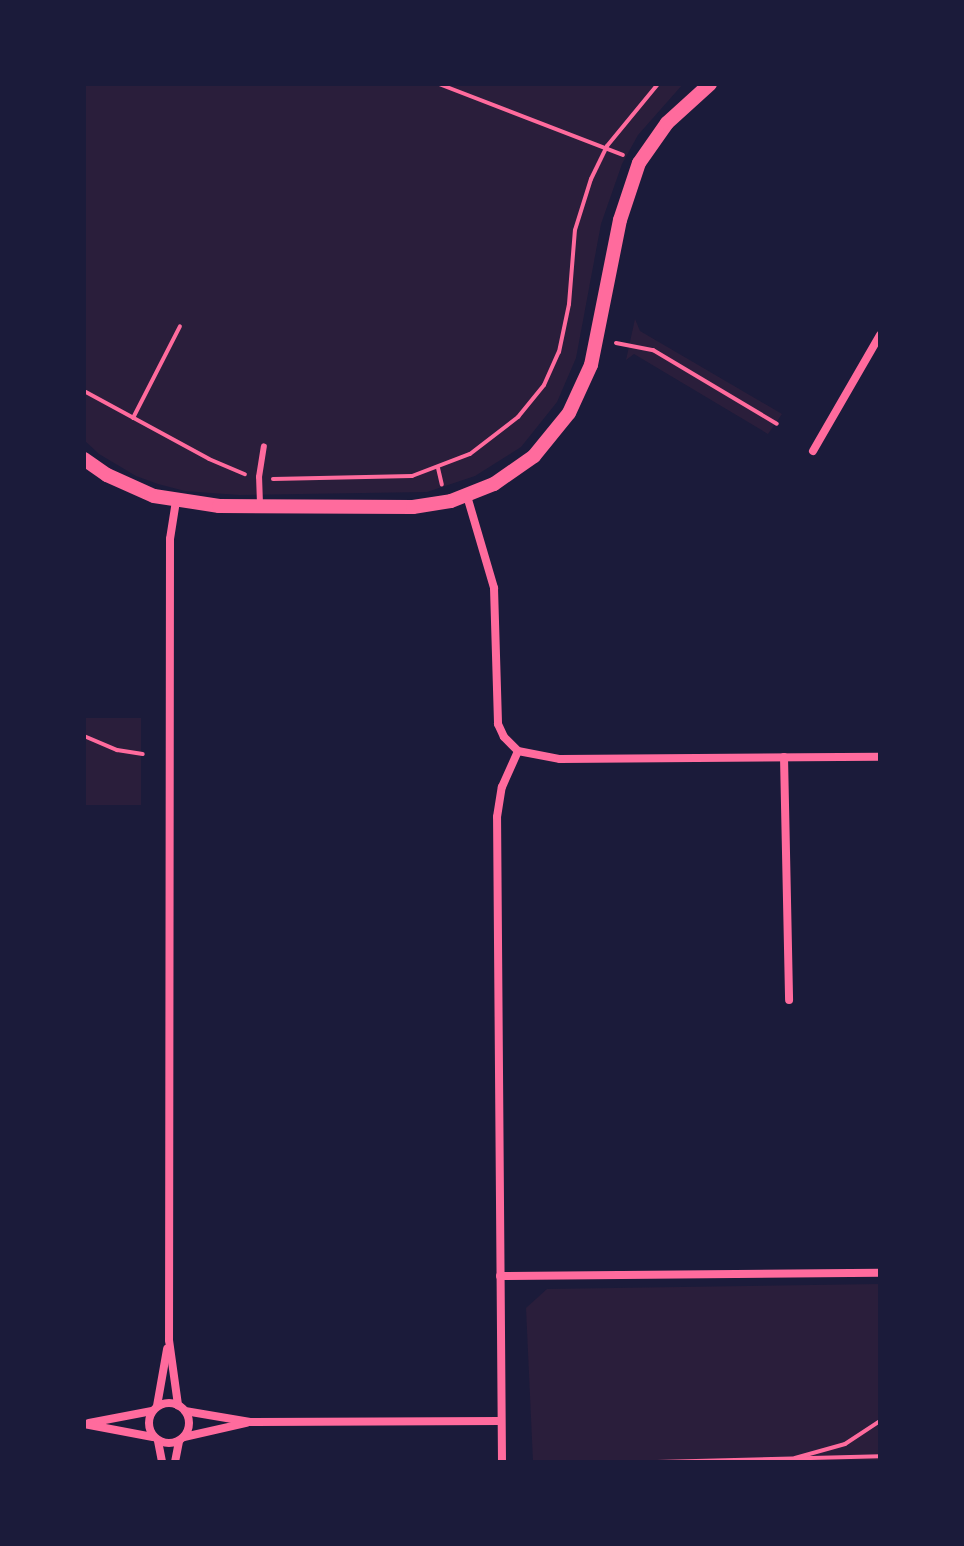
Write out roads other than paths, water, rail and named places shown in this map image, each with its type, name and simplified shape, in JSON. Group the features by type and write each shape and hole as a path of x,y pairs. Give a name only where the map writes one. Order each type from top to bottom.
{"street":[{"path":"84,459 132,487 176,501 260,507 413,507 467,496 518,469 552,436 582,389 597,340 620,220 639,163 667,123 710,84"},
{"path":"813,451 880,335"},
{"path":"467,496 494,588 498,724 504,737 518,751 560,759 880,757"},
{"path":"175,1462 189,1424 181,1408 169,1340 170,539 176,501"},
{"path":"502,1462 497,817 502,787 518,751"},
{"path":"784,757 789,1000"},
{"path":"500,1276 880,1273"},
{"path":"162,1462 156,1439 148,1425 155,1409 169,1340"},
{"path":"84,1424 155,1409 181,1408 250,1422 501,1421"},
{"path":"84,1424 156,1439 181,1439 250,1422"}],"lane":[{"path":"260,507 259,477 264,446"}]}
